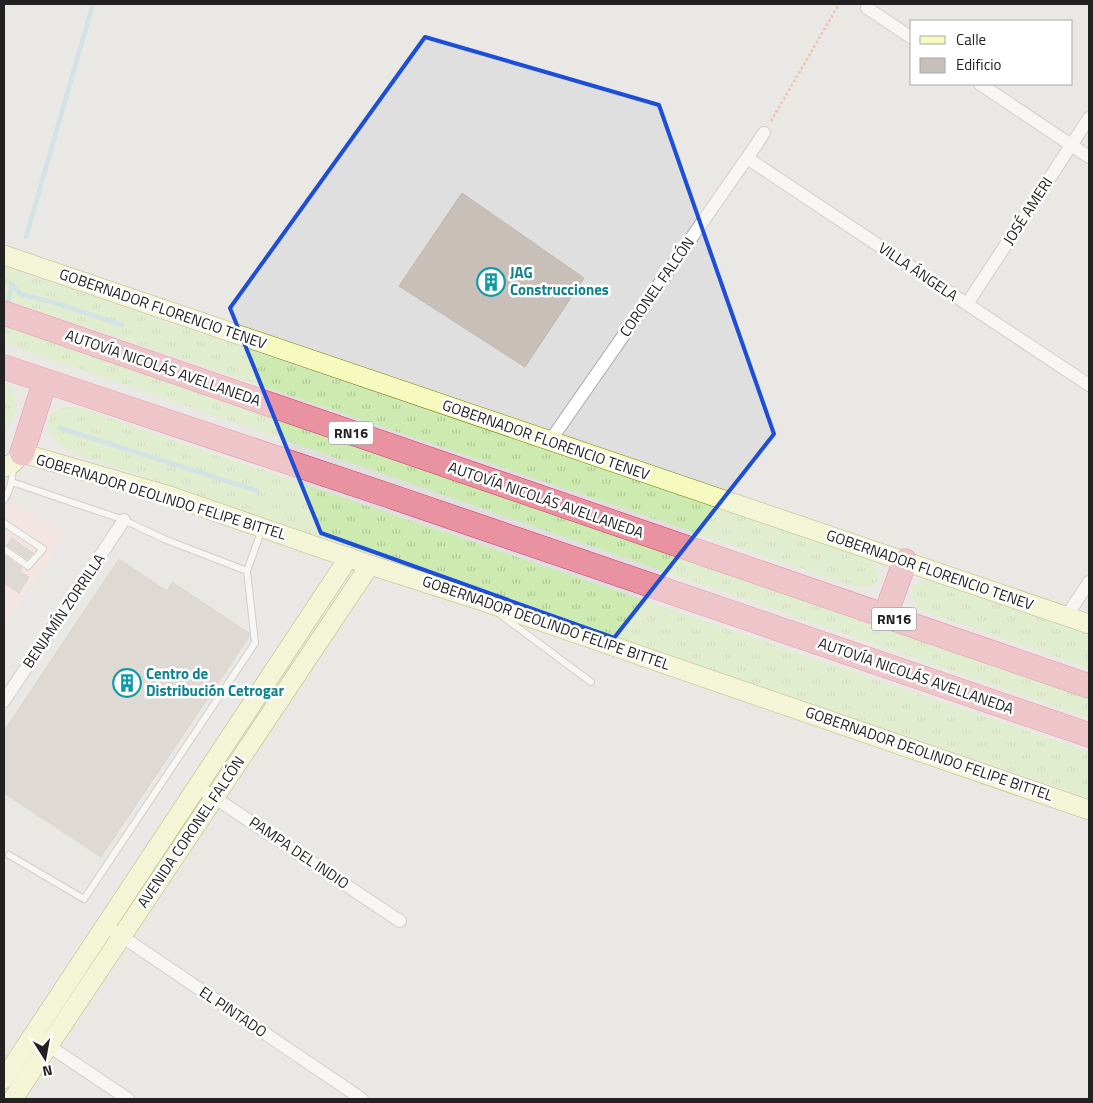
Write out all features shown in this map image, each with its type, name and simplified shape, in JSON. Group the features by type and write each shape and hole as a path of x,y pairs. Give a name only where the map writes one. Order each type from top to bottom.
{"highway":[{"name":"AUTOVÍA NICOLÁS AVELLANEDA","path":"4,313 1089,686"},
{"name":"AUTOVÍA NICOLÁS AVELLANEDA","path":"4,367 396,498 1089,735"},
{"path":"12,467 45,381"},
{"path":"885,616 905,561"}],"street":[{"path":"867,8 910,37"},
{"path":"981,85 1089,157"},
{"name":"JOSÉ AMERI","path":"967,304 1089,118"},
{"name":"CORONEL FALCÓN","path":"550,441 764,133"},
{"name":"VILLA ÁNGELA","path":"747,158 1089,385"},
{"name":"GOBERNADOR FLORENCIO TENEV","path":"4,255 1089,624"},
{"name":"GOBERNADOR DEOLINDO FELIPE BITTEL","path":"12,467 167,495 370,565 482,601 1089,810"},
{"name":"BENJAMÍN ZORRILLA","path":"4,701 124,520"},
{"name":"AVENIDA CORONEL FALCÓN","path":"4,1079 349,557"},
{"name":"AVENIDA CORONEL FALCÓN","path":"14,1099 370,565"},
{"path":"1066,617 1089,582"},
{"name":"PAMPA DEL INDIO","path":"197,786 400,921"},
{"name":"EL PINTADO","path":"105,925 362,1099"},
{"path":"33,1035 128,1099"}],"lane":[{"path":"4,500 10,490 12,467 164,539 247,571"},
{"path":"4,523 43,549 28,566 4,549"},
{"path":"9,856 84,899 255,643 247,571 263,527"},
{"path":"482,601 591,682"}],"path":[{"path":"764,133 839,4"}],"highlighted area":[{"path":"425,37 659,105 774,434 614,638 321,533 230,308"}],"shaded area":[{"path":"4,4 1089,4 1089,1099 4,1099"},
{"path":"4,499 67,534 4,627"}],"green space":[{"path":"4,267 863,557 876,566 878,581 869,586 853,586 4,299"},
{"path":"4,323 1089,699 1089,718 4,343"},
{"path":"4,383 13,391 16,407 4,434"},
{"path":"69,407 77,407 1089,752 1089,798 80,455 61,446 49,429 48,424 51,415"},
{"path":"923,581 955,588 1089,635 1089,668 922,611 914,600 912,587"}],"building":[{"name":"JAG Construcciones","path":"462,193 584,278 525,367 399,286"},
{"path":"12,538 33,553 27,559 7,545"},
{"path":"4,555 22,568 20,571 29,577 19,593 4,583"},
{"name":"Centro de Distribución Cetrogar","path":"119,559 167,591 172,582 249,633 249,637 101,857 4,793 4,731"}],"waterway":[{"path":"26,237 93,4"},
{"path":"12,284 20,294 59,304 122,325"},
{"path":"8,303 12,284"},
{"path":"60,428 258,491"}],"place":[{"name":"JAG Construcciones","path":"491,282"},
{"name":"Centro de Distribución Cetrogar","path":"127,683"}]}
